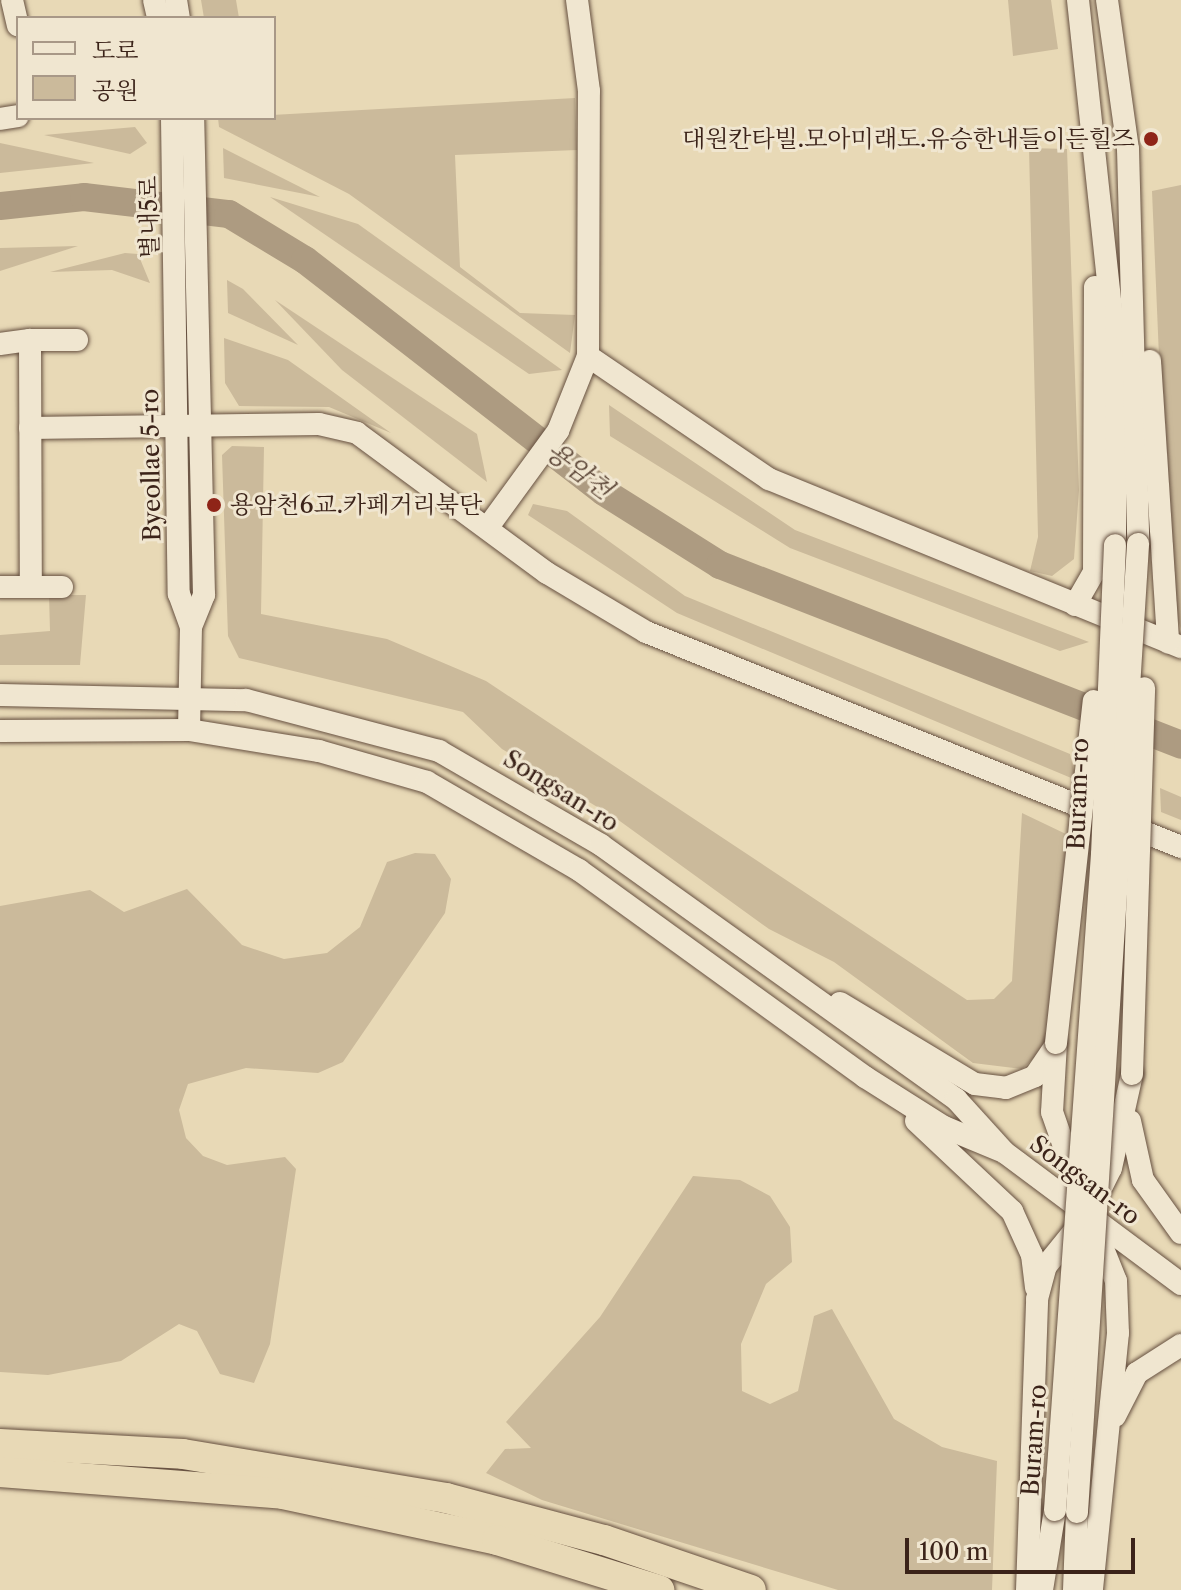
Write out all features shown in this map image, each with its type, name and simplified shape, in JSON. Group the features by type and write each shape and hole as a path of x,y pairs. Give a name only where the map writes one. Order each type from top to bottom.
{"highway":[{"path":"2,1462 36,1445 183,1454 310,1473 599,1553 751,1590"},
{"path":"2,1462 283,1494 599,1553 659,1590"}],"street":[{"path":"488,527 510,498 582,384 588,356 589,91 577,0"},
{"name":"Buram-ro","path":"1074,1590 1066,1511 1102,855 1115,545 1115,348 1097,151 1078,0"},
{"name":"Buram-ro","path":"1042,1590 1066,1511 1138,544 1128,149 1107,0"},
{"name":"별내5로","path":"176,300 183,127"},
{"name":"별내5로","path":"183,127 200,306"},
{"path":"588,356 769,479 1175,645 1142,214 1128,149"},
{"path":"1075,605 1094,572 1099,351 1090,216 1097,151"},
{"name":"Byeollae 5-ro","path":"176,300 167,426 179,594 191,627"},
{"name":"Byeollae 5-ro","path":"189,730 191,627 204,595 200,306"},
{"path":"0,344 30,340 77,340"},
{"path":"30,340 31,587"},
{"path":"30,428 319,424 357,433 547,573 646,632 1181,847"},
{"path":"1037,1299 1046,1266 1088,1214 1111,1168 1128,1105 1147,748 1138,544"},
{"path":"1092,1590 1107,1436 1116,1281 1088,1214 1052,1112 1056,1043 1115,545"},
{"path":"0,587 62,587"},
{"name":"Songsan-ro","path":"0,695 189,694 325,715 439,751 521,792 956,1099 1004,1152 1179,1281"},
{"name":"Songsan-ro","path":"0,731 189,730 319,751 427,782 503,820 877,1084 944,1127 1004,1152"},
{"path":"762,961 975,1084 1006,1088 1035,1076 1056,1043"},
{"path":"877,1084 1012,1211 1032,1255 1037,1299 1027,1590"},
{"path":"1128,1105 1143,1180 1181,1233"},
{"path":"1107,1436 1137,1373 1181,1345"}],"green space":[{"path":"201,0 236,0 239,16 204,16"},
{"path":"1008,0 1051,0 1058,49 1013,56"},
{"path":"575,98 577,150 455,155 460,267 520,313 575,315 570,353 349,194 219,127 218,120 276,120 276,115"},
{"path":"135,127 147,143 130,154 44,135"},
{"path":"0,143 94,163 0,173"},
{"path":"223,148 320,197 224,178"},
{"path":"1029,148 1067,149 1079,490 1074,559 1052,576 1030,571 1038,537"},
{"path":"1181,185 1181,629 1169,593 1152,191"},
{"path":"270,197 358,224 562,370 529,374"},
{"path":"78,246 0,271 0,248"},
{"path":"125,253 138,254 150,283 112,270 50,272"},
{"path":"227,280 243,289 298,345 228,313"},
{"path":"275,300 477,434 487,482 342,370"},
{"path":"224,338 288,360 391,433 329,407 239,406 225,383"},
{"path":"609,405 795,530 1089,642 1060,651 790,548 610,436"},
{"path":"232,446 264,447 261,614 387,639 486,681 967,1000 994,999 1012,981 1022,813 1068,835 1051,1033 1038,1054 1022,1069 973,1063 834,962 769,929 617,819 502,749 463,712 239,658 228,636 222,455"},
{"path":"533,504 567,511 685,596 1070,754 1076,780 677,613 528,515"},
{"path":"49,595 86,595 80,665 0,665 0,635 50,631"},
{"path":"1160,788 1181,797 1181,820 1161,812"},
{"path":"415,853 435,854 451,879 445,913 343,1062 318,1073 246,1068 188,1084 179,1110 186,1138 203,1156 227,1165 285,1157 296,1169 270,1344 254,1383 220,1374 197,1331 179,1324 121,1361 48,1375 0,1372 0,906 90,890 124,912 187,889 242,945 284,959 327,953 360,927 387,862"},
{"path":"693,1176 740,1180 770,1196 790,1227 792,1262 766,1284 741,1344 742,1391 770,1404 798,1391 814,1316 832,1309 894,1419 942,1447 997,1461 992,1590 838,1590 542,1500 486,1473 505,1449 531,1448 506,1422 600,1317"}],"waterway":[{"name":"용암천","path":"0,206 84,197 229,214 305,260 604,492 720,565 1181,745"}],"place":[{"name":"대원칸타빌.모아미래도.유승한내들이든힐즈","path":"1151,139"},
{"name":"용암천6교.카페거리북단","path":"214,505"}]}
